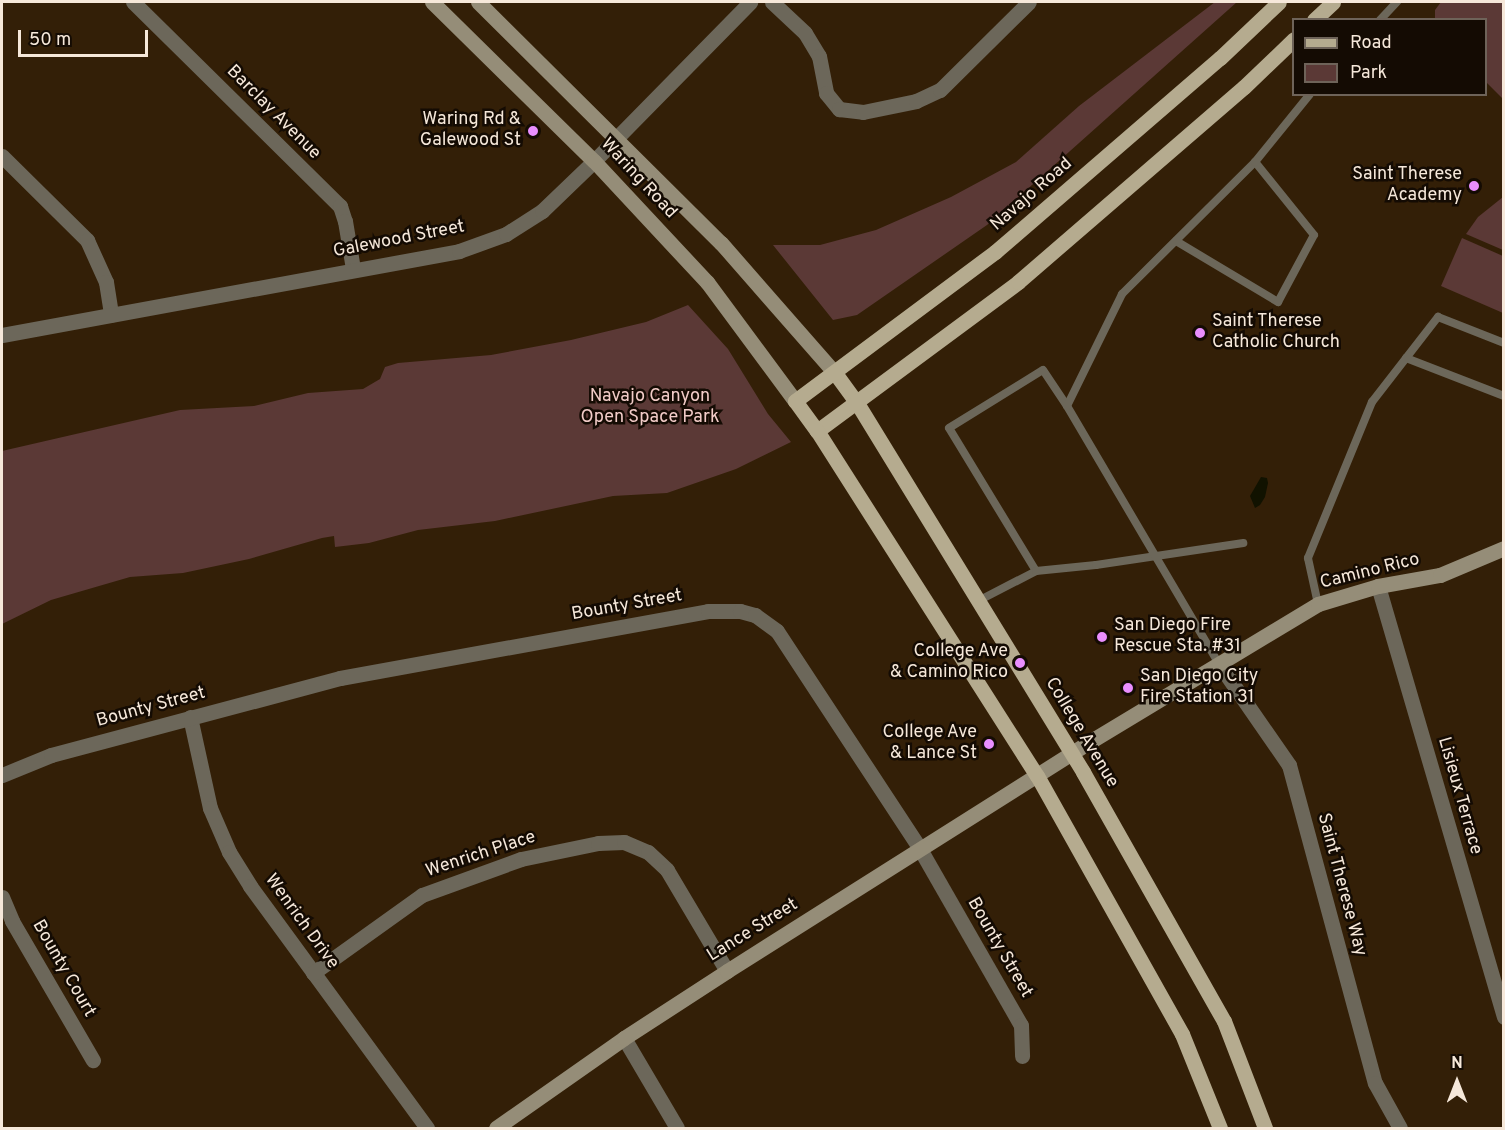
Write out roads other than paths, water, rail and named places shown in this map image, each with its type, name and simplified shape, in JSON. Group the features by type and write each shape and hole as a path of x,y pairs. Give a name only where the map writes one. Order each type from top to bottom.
{"main road":[{"name":"Navajo Road","path":"795,401 995,252 1220,58 1279,2"},
{"path":"1316,18 1333,2"},
{"path":"817,431 1018,282 1244,87 1292,40"},
{"name":"College Avenue","path":"835,373 857,403 1072,753 1224,1021 1265,1128"},
{"path":"795,401 817,431 1037,776 1182,1034 1220,1128"}],"street":[{"name":"Barclay Avenue","path":"132,2 340,206 345,221 353,269"},
{"name":"Waring Road","path":"432,2 594,161 707,282 795,401"},
{"name":"Waring Road","path":"478,2 721,243 835,373"},
{"name":"Galewood Street","path":"2,335 459,250 506,234 542,211 617,139 750,2"},
{"path":"772,2 805,33 819,56 826,93 839,109 863,112 916,101 940,90 1029,2"},
{"path":"2,156 87,240 106,282 111,315"},
{"name":"Camino Rico","path":"1037,776 1318,604 1378,586 1440,575 1502,554"},
{"name":"Lisieux Terrace","path":"1378,586 1503,1017"},
{"name":"Bounty Street","path":"2,775 51,754 340,678 708,610 740,610 755,615 777,631 920,849 1021,1025 1022,1056"},
{"name":"Saint Therese Way","path":"1219,664 1289,765 1375,1083 1400,1128"},
{"name":"Wenrich Drive","path":"190,717 210,808 229,852 250,886 427,1128"},
{"name":"Lance Street","path":"496,1128 624,1038 727,970 1037,776"},
{"name":"Wenrich Place","path":"313,973 422,895 521,859 598,843 624,842 648,852 667,870 727,970"},
{"name":"Bounty Court","path":"2,897 12,921 93,1060"},
{"path":"624,1038 677,1128"}],"lane":[{"path":"1382,18 1397,2"},
{"path":"1067,406 1122,294 1255,162 1308,96"},
{"path":"1176,241 1278,302 1314,235 1255,162"},
{"path":"1318,604 1308,558 1372,402 1438,317 1503,343"},
{"path":"1406,358 1503,396"},
{"path":"1036,571 949,428 1043,370 1067,406 1219,664"},
{"path":"978,601 1036,571 1243,543"}],"place":[{"name":"Waring Rd & Galewood St","path":"533,131"},
{"name":"Saint Therese Academy","path":"1474,186"},
{"name":"Saint Therese Catholic Church","path":"1200,333"},
{"name":"San Diego Fire Rescue Sta. #31","path":"1102,637"},
{"name":"College Ave & Camino Rico","path":"1020,663"},
{"name":"San Diego City Fire Station 31","path":"1128,688"},
{"name":"College Ave & Lance St","path":"989,744"}],"park label":[{"name":"Navajo Canyon Open Space Park","path":"650,408"}]}
